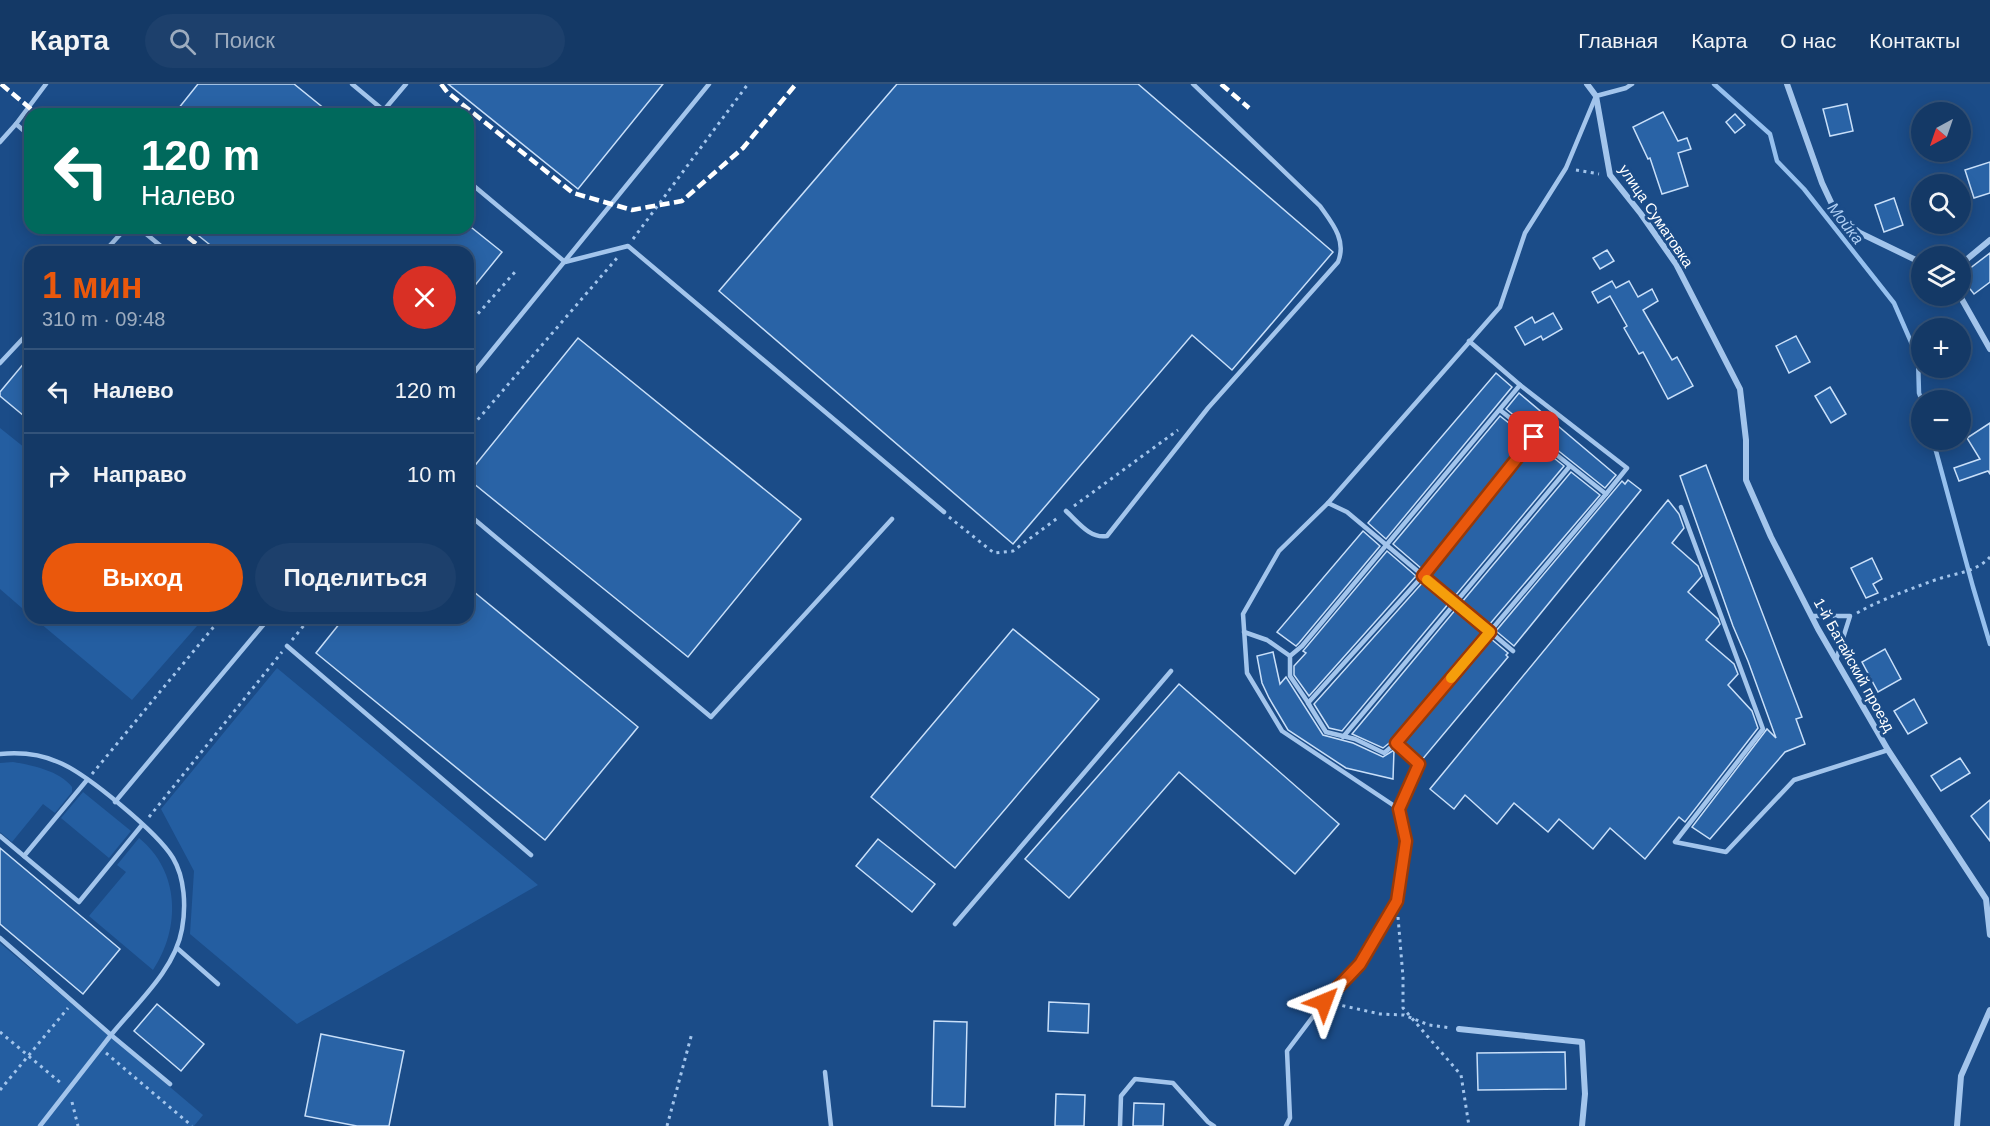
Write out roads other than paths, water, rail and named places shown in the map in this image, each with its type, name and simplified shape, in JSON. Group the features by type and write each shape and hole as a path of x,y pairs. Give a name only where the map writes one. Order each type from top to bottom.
{"street":[{"name":"улица Суматовка","path":"1587,84 1596,96 1610,176 1641,214 1676,264 1740,389"},
{"path":"1787,84 1822,183 1837,215 1860,233 1911,258"},
{"path":"1971,256 1990,240"},
{"path":"1966,306 1990,349"},
{"name":"1-й Батайский проезд","path":"1740,389 1746,440 1746,480 1771,537 1836,660 1888,750 1986,899 1990,935"},
{"path":"1957,1126 1961,1076 1990,1012"},
{"path":"1458,1029 1582,1042 1585,1094 1582,1126"}],"lane":[{"path":"28,108 46,84"},
{"path":"352,84 381,108"},
{"path":"389,108 406,84"},
{"path":"474,373 709,84"},
{"path":"1066,511 1092,534 1100,537 1107,536 1208,408 1338,262 1341,254 1341,243 1334,225 1320,206 1193,84"},
{"path":"1399,809 1282,731 1247,674 1242,614 1279,552 1328,503 1500,306 1525,233 1566,168 1596,96 1626,88 1632,84"},
{"path":"0,142 24,113"},
{"path":"16,124 24,131"},
{"path":"474,186 565,262"},
{"path":"110,246 120,234"},
{"path":"146,234 161,246"},
{"path":"565,262 628,246 944,512"},
{"path":"0,363 24,337"},
{"path":"1290,656 1290,676 1326,732 1355,740 1384,753 1396,743 1628,468 1520,385 1469,341"},
{"path":"1290,656 1302,646 1520,385"},
{"path":"1500,410 1606,494"},
{"path":"1312,708 1308,703 1423,576 1534,437"},
{"path":"1343,736 1569,466"},
{"path":"1328,503 1347,512 1513,651"},
{"path":"1681,507 1763,729 1675,842 1726,852 1794,780 1888,750"},
{"path":"474,519 711,717 892,519"},
{"path":"1812,616 1850,616 1836,660"},
{"path":"115,802 264,624"},
{"path":"1244,632 1267,640 1290,656"},
{"path":"287,646 531,855"},
{"path":"955,924 1171,671"},
{"path":"1286,1126 1290,1118 1287,1051 1324,1002 1360,964 1397,901 1406,841 1399,809 1419,764 1396,743"},
{"path":"0,754 37,755 58,761 87,780 163,843 180,874 183,893 182,929 177,948 156,981 100,1048 40,1126"},
{"path":"24,856 87,780"},
{"path":"0,836 79,902 142,825"},
{"path":"0,938 170,1084"},
{"path":"177,948 218,984"},
{"path":"825,1072 831,1126"},
{"path":"1120,1126 1121,1096 1135,1079 1173,1083 1214,1126"}],"waterway":[{"name":"Мойка","path":"1714,84 1770,134 1777,161 1804,189 1894,303 1918,358 1919,390"},
{"name":"Мойка","path":"1936,450 1990,644"}],"railway":[{"path":"1,84 30,108"},
{"path":"441,84 447,92 467,108"},
{"path":"474,114 573,193 632,210 682,201 743,148 796,84"},
{"path":"1221,84 1249,108"},
{"path":"184,234 199,246"}]}
